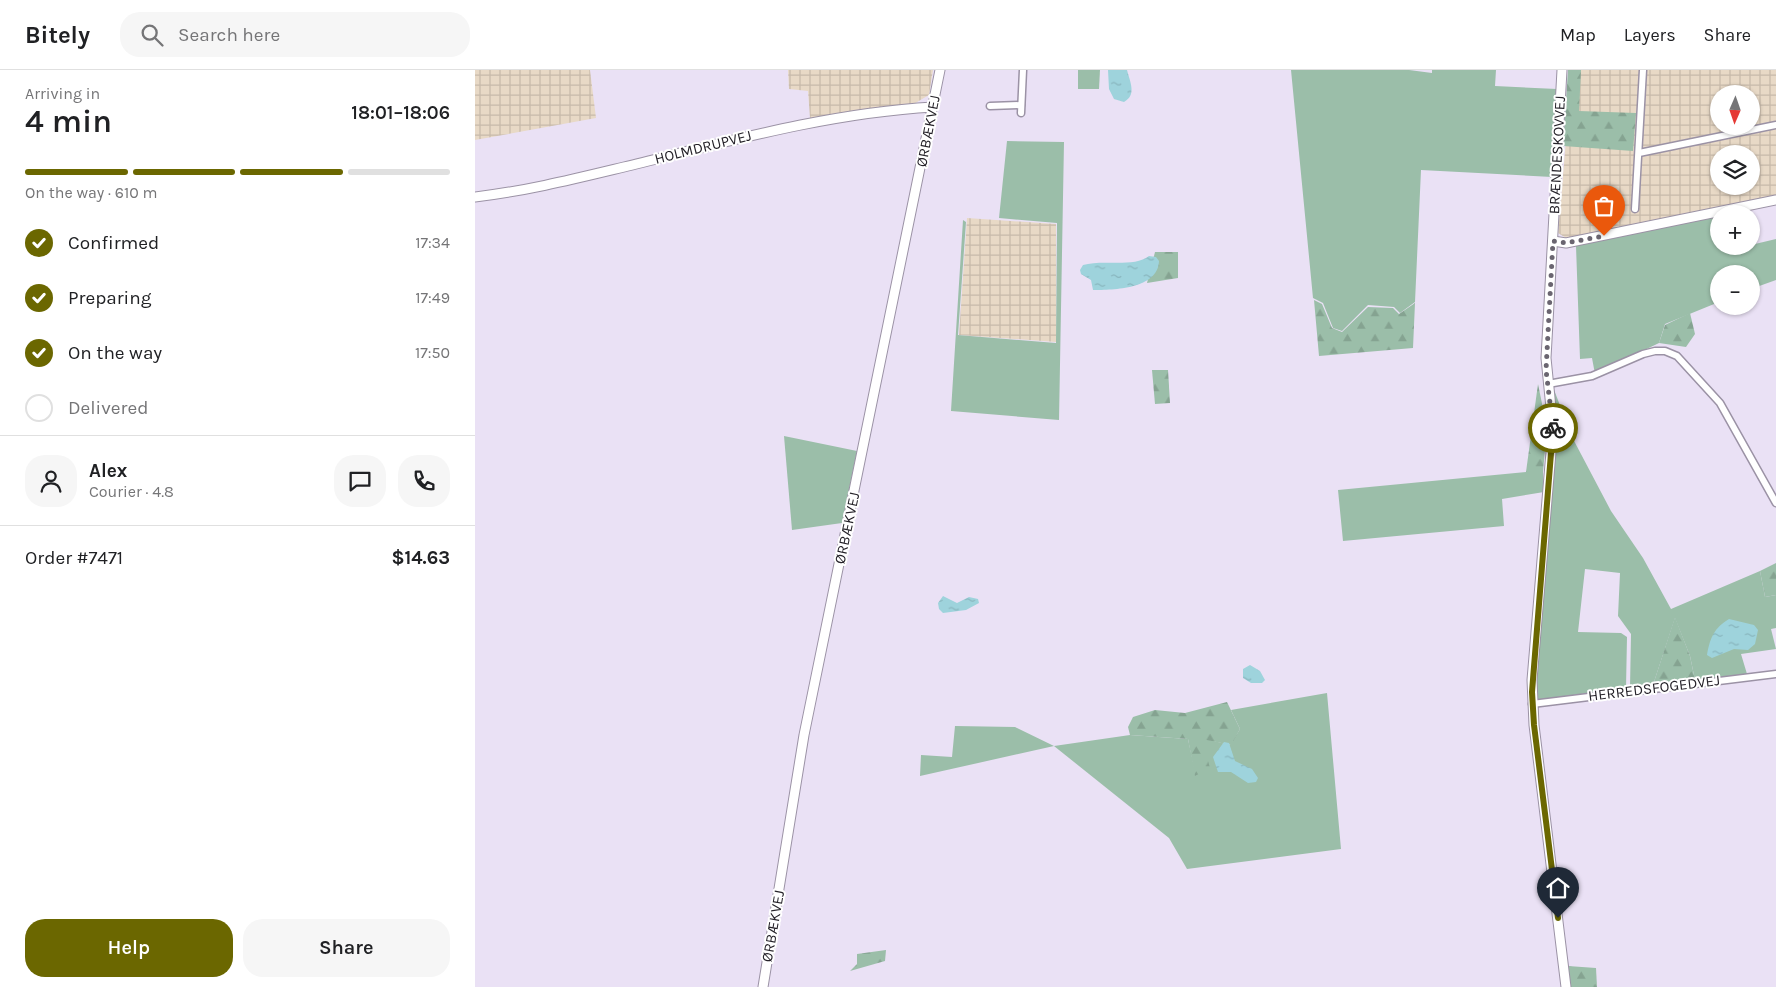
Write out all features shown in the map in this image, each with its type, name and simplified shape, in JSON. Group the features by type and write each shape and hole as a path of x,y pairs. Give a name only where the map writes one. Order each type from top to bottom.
{"street":[{"name":"ØRBÆKVEJ","path":"763,987 805,734 940,70"},
{"path":"1021,112 1023,70"},
{"name":"BRÆNDESKOVVEJ","path":"1562,70 1546,358 1553,428 1532,680 1532,704 1566,987"},
{"path":"1635,209 1643,70"},
{"path":"990,106 1021,105"},
{"name":"HOLMDRUPVEJ","path":"475,197 537,188 774,130 828,120 933,107"},
{"path":"1639,153 1776,124"},
{"path":"1553,241 1566,243 1776,200"},
{"path":"1548,384 1592,376 1643,354 1655,351 1665,351 1677,356 1721,403 1776,503"},
{"name":"HERREDSFOGEDVEJ","path":"1532,704 1776,674"}],"shaded area":[{"path":"475,70 590,70 596,118 475,140"},
{"path":"788,70 933,70 929,95 912,105 810,118 808,91 789,89"},
{"path":"1572,70 1776,70 1776,196 1731,205 1710,205 1710,209 1566,238 1558,233"},
{"path":"967,218 1056,224 1056,342 959,335"}],"green space":[{"path":"1078,70 1100,70 1099,89 1078,89"},
{"path":"1291,70 1409,70 1432,73 1432,70 1496,70 1495,86 1557,89 1552,177 1421,170 1415,302 1400,313 1394,307 1368,305 1342,331 1333,328 1323,303 1313,298"},
{"path":"1568,70 1581,70 1579,111 1636,113 1633,151 1563,146"},
{"path":"1007,141 1064,142 1059,420 951,411 963,220 966,222 958,335 1056,343 1057,223 999,218"},
{"path":"1710,216 1710,255 1760,255 1760,243 1776,239 1776,280 1760,286 1760,265 1710,265 1710,306 1665,324 1659,343 1595,374 1592,358 1580,359 1576,246"},
{"path":"1155,252 1178,252 1178,278 1147,283"},
{"path":"1314,300 1322,304 1332,328 1342,332 1368,307 1393,308 1399,314 1415,303 1413,348 1319,356"},
{"path":"1690,313 1695,334 1686,347 1659,343 1665,325"},
{"path":"1152,370 1168,370 1170,403 1155,404"},
{"path":"1538,384 1547,428 1543,472 1526,472"},
{"path":"1553,387 1572,437 1611,511 1643,558 1671,609 1760,571 1765,597 1776,595 1776,628 1771,629 1776,649 1741,654 1747,674 1695,680 1690,656 1675,618 1653,685 1630,688 1631,634 1618,616 1620,573 1585,569 1578,632 1621,633 1627,637 1626,688 1536,700 1534,685 1553,444 1550,388"},
{"path":"784,436 857,451 842,523 792,530"},
{"path":"1543,472 1544,492 1502,499 1504,526 1343,541 1338,490"},
{"path":"1776,563 1776,595 1765,597 1760,571"},
{"path":"1675,617 1690,656 1695,680 1653,685"},
{"path":"1327,693 1341,849 1187,869 1169,838 1054,746 1130,735 1188,739 1196,776 1202,738 1230,745 1240,729 1231,710"},
{"path":"1227,702 1240,729 1231,745 1202,739 1210,768 1195,776 1188,739 1130,735 1128,727 1133,717 1155,710 1185,713"},
{"path":"955,726 1015,727 1054,746 920,776 921,755 952,757"},
{"path":"886,950 885,961 850,971 857,964 857,954"},
{"path":"1568,966 1596,968 1597,987 1570,987"}],"water":[{"path":"1108,70 1127,70 1131,92 1128,99 1124,102 1114,99 1109,89"},
{"path":"1149,256 1156,257 1159,261 1157,270 1151,277 1133,286 1093,290 1091,280 1081,274 1080,270 1083,265 1091,263 1127,263 1143,260"},
{"path":"943,596 957,603 969,597 978,599 979,603 966,610 943,613 939,609 938,603"},
{"path":"1729,619 1754,625 1758,630 1755,644 1748,650 1734,649 1712,658 1707,655 1711,639 1716,630"},
{"path":"1250,665 1260,671 1265,680 1262,683 1251,683 1243,678 1243,669"},
{"path":"1224,742 1229,743 1235,761 1252,769 1258,778 1256,782 1248,783 1231,772 1218,772 1213,757"}],"way so far":[{"path":"1553,428 1546,358 1553,241 1566,243 1604,236"}],"route":[{"path":"1553,428 1532,680 1532,704 1558,918"}]}
